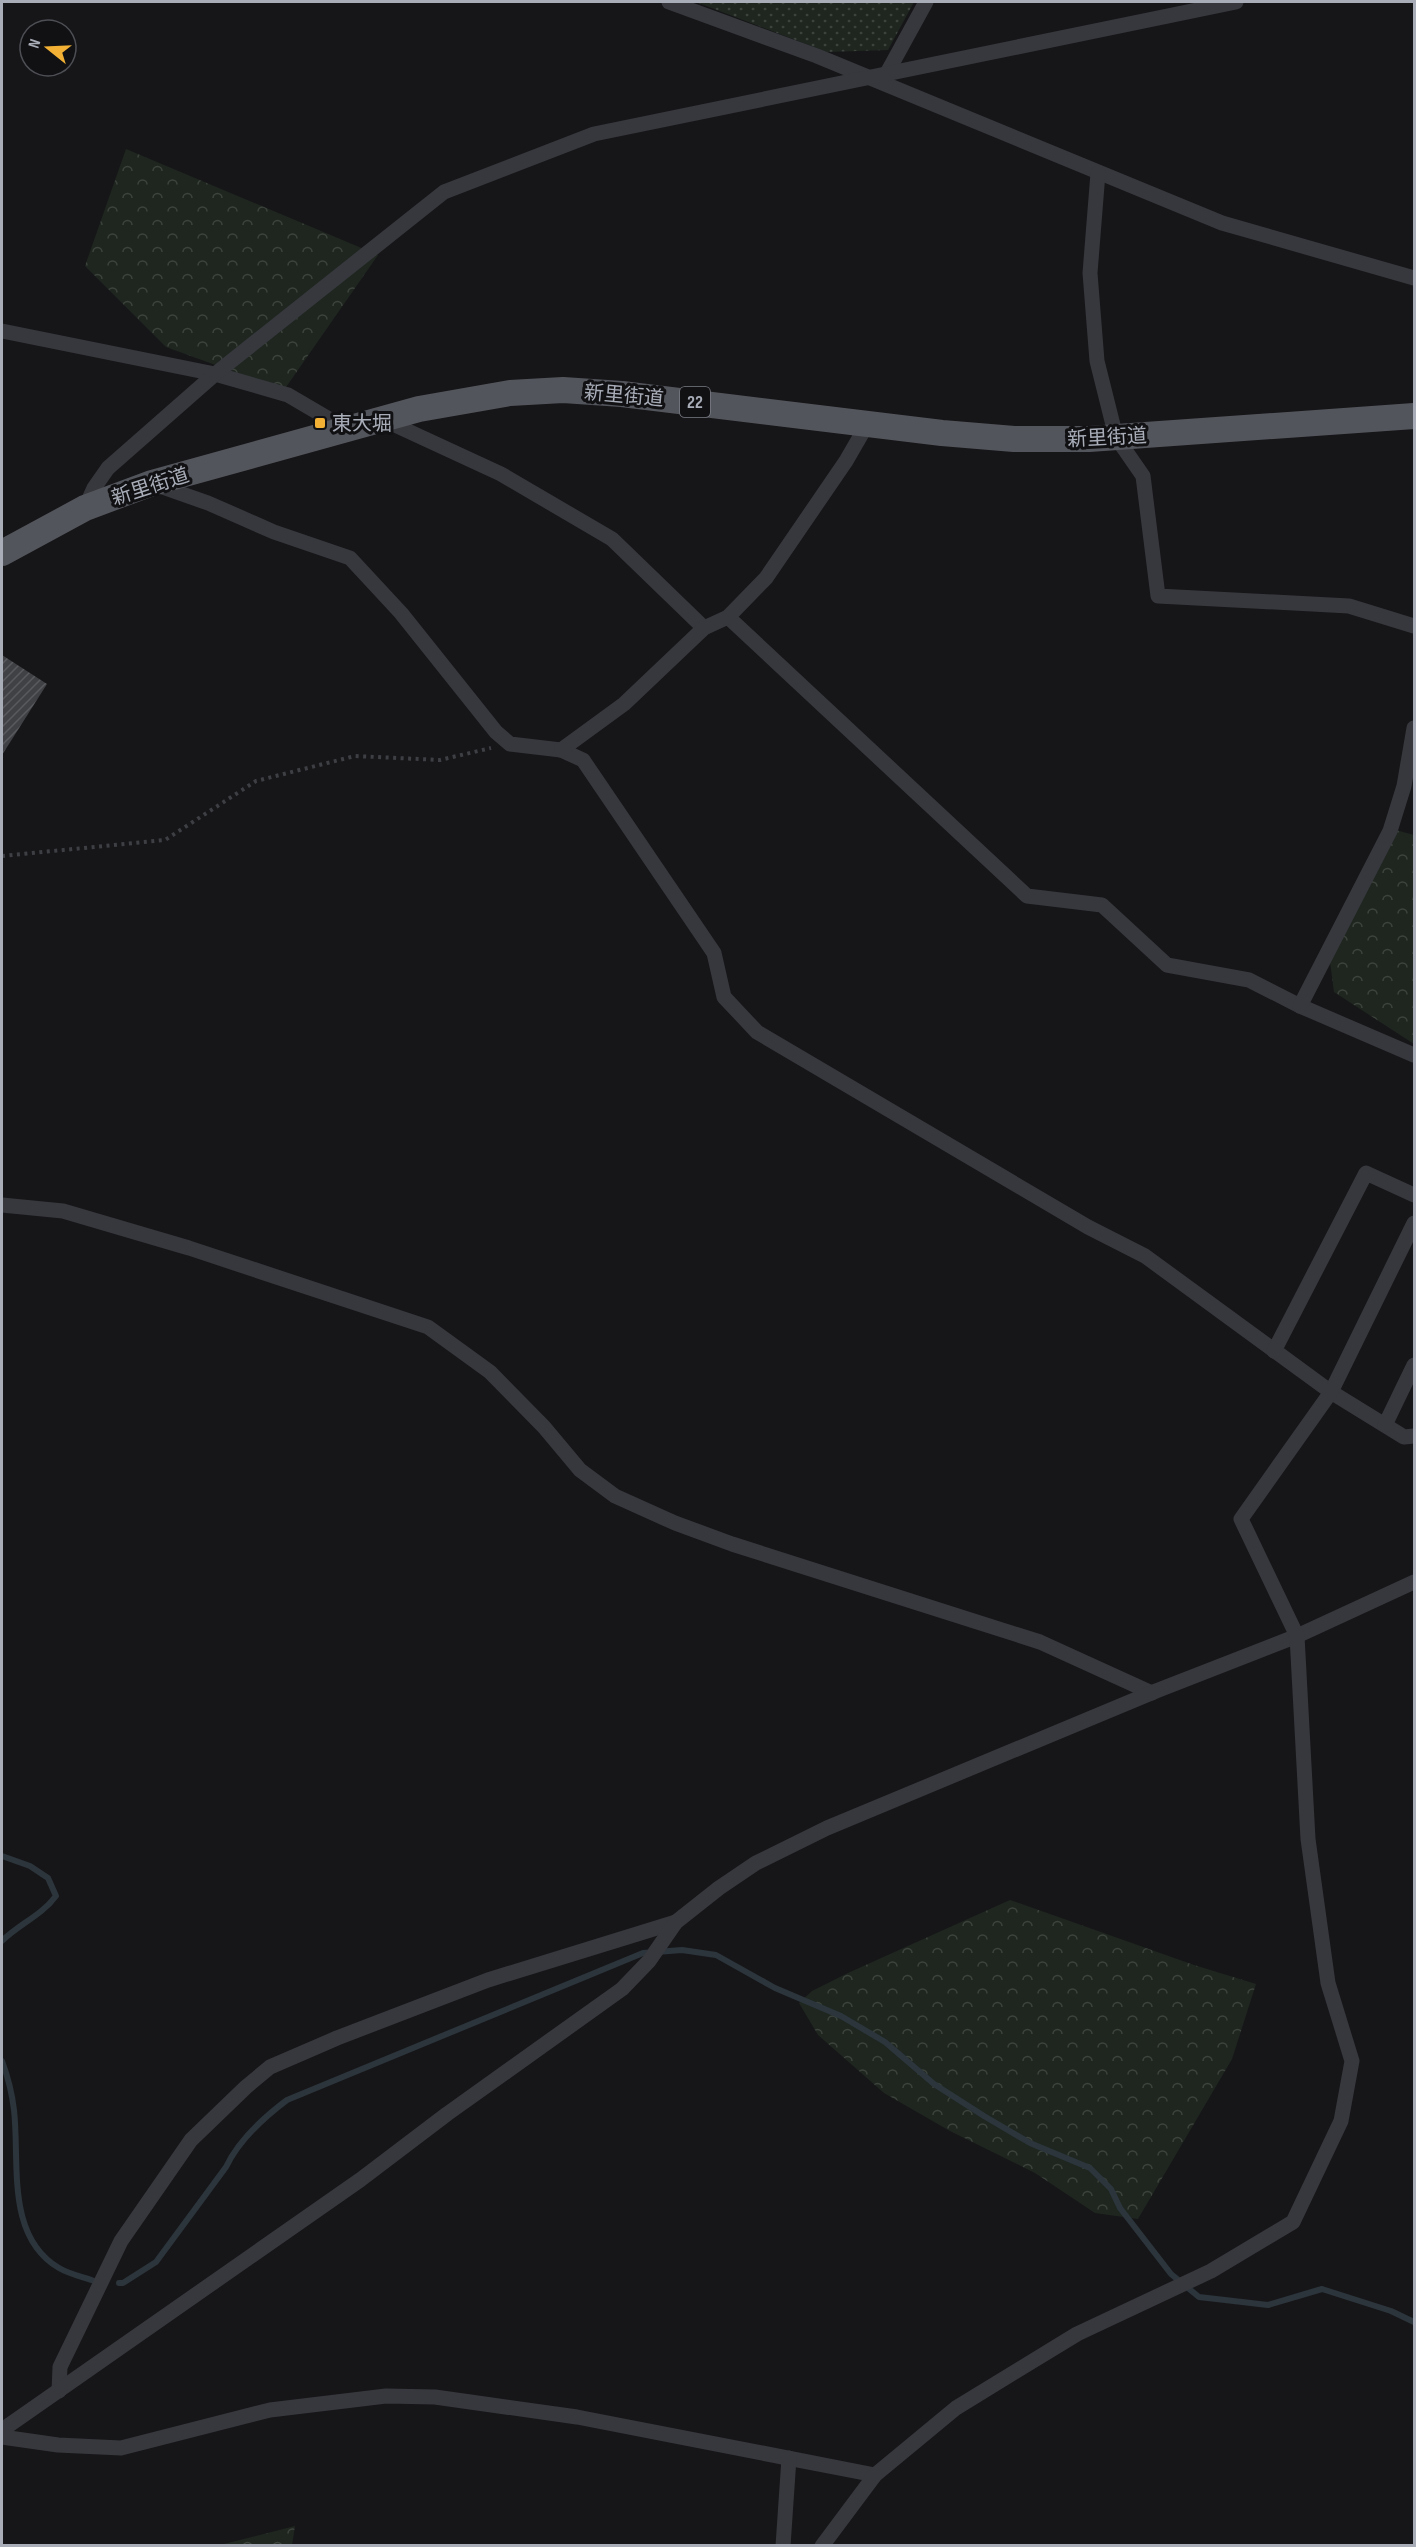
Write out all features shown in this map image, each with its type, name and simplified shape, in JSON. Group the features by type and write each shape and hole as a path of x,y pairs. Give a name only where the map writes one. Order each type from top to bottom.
{"main road":[{"name":"新里街道","path":"2,553 85,508 152,483 382,419 460,401 510,393 563,390 622,393 942,433 1014,439 1116,437 1414,416"}],"street":[{"path":"669,2 867,77 1222,223 1414,278"},
{"path":"887,74 926,2"},
{"path":"85,508 94,488 108,468 215,374 444,192 594,134 1236,2"},
{"path":"1098,173 1090,273 1097,361 1116,437 1143,476 1158,596 1349,606 1414,626"},
{"path":"2,331 111,351 215,374 288,395 346,429"},
{"path":"382,419 501,474 612,539 704,628"},
{"path":"561,750 624,704 704,628 728,617 766,578 846,461 868,423"},
{"path":"152,483 208,503 274,532 350,558 401,613 496,732 510,744 561,750 583,760 714,953 724,997 757,1032 1088,1227 1145,1256 1330,1392 1404,1437 1414,1437"},
{"path":"728,617 1027,896 1102,905 1167,965 1249,980 1414,1055"},
{"path":"1300,1005 1390,831 1404,786 1414,728"},
{"path":"1274,1351 1366,1173 1414,1195"},
{"path":"2,1205 63,1211 189,1248 428,1327 490,1372 544,1427 580,1470 615,1496 675,1523 732,1544 1040,1642 1152,1693"},
{"path":"822,2546 875,2475 956,2408 1077,2334 1196,2278 1293,2222 1341,2121 1352,2061 1328,1983 1308,1839 1297,1636 1241,1519 1330,1392 1414,1223"},
{"path":"1384,1425 1414,1365"},
{"path":"2,2430 360,2180 447,2114 622,1989 649,1961 676,1922 719,1888 756,1863 827,1828 1152,1693 1297,1636 1414,1582"},
{"path":"59,2391 60,2367 121,2241 191,2140 270,2067 337,2038 488,1980 676,1922"},
{"path":"2,2437 58,2445 121,2448 270,2410 386,2396 426,2396 577,2416 875,2475"},
{"path":"783,2546 789,2458"}],"path":[{"path":"2,856 165,840 256,781 355,756 440,760 510,744"}],"green space":[{"path":"696,2 914,2 888,50 827,52"},
{"path":"126,149 378,255 284,390 166,347 85,266"},
{"path":"1392,829 1414,835 1414,1044 1334,992 1327,939"},
{"path":"1010,1900 1194,1965 1256,1984 1232,2059 1138,2219 1095,2213 1035,2173 950,2131 884,2093 818,2035 799,2003 812,1991 848,1973"},
{"path":"295,2526 292,2545 220,2545"}],"building":[{"path":"2,655 47,684 2,755"}],"waterway":[{"path":"2,1856 30,1866 48,1878 56,1896 44,1909 2,1941"},
{"path":"119,2283 123,2283 156,2262 245,2139 287,2100 643,1953 682,1950 716,1955 775,1988 841,2016 885,2042 934,2084 984,2116 1030,2143 1090,2168 1111,2189 1120,2208 1171,2274 1199,2297 1268,2305 1322,2289 1391,2311 1414,2322"},
{"path":"2,2061 10,2085 14,2110 18,2196 30,2237 42,2254 59,2268 94,2281"}],"place":[{"name":"東大堀","path":"320,423"}]}
